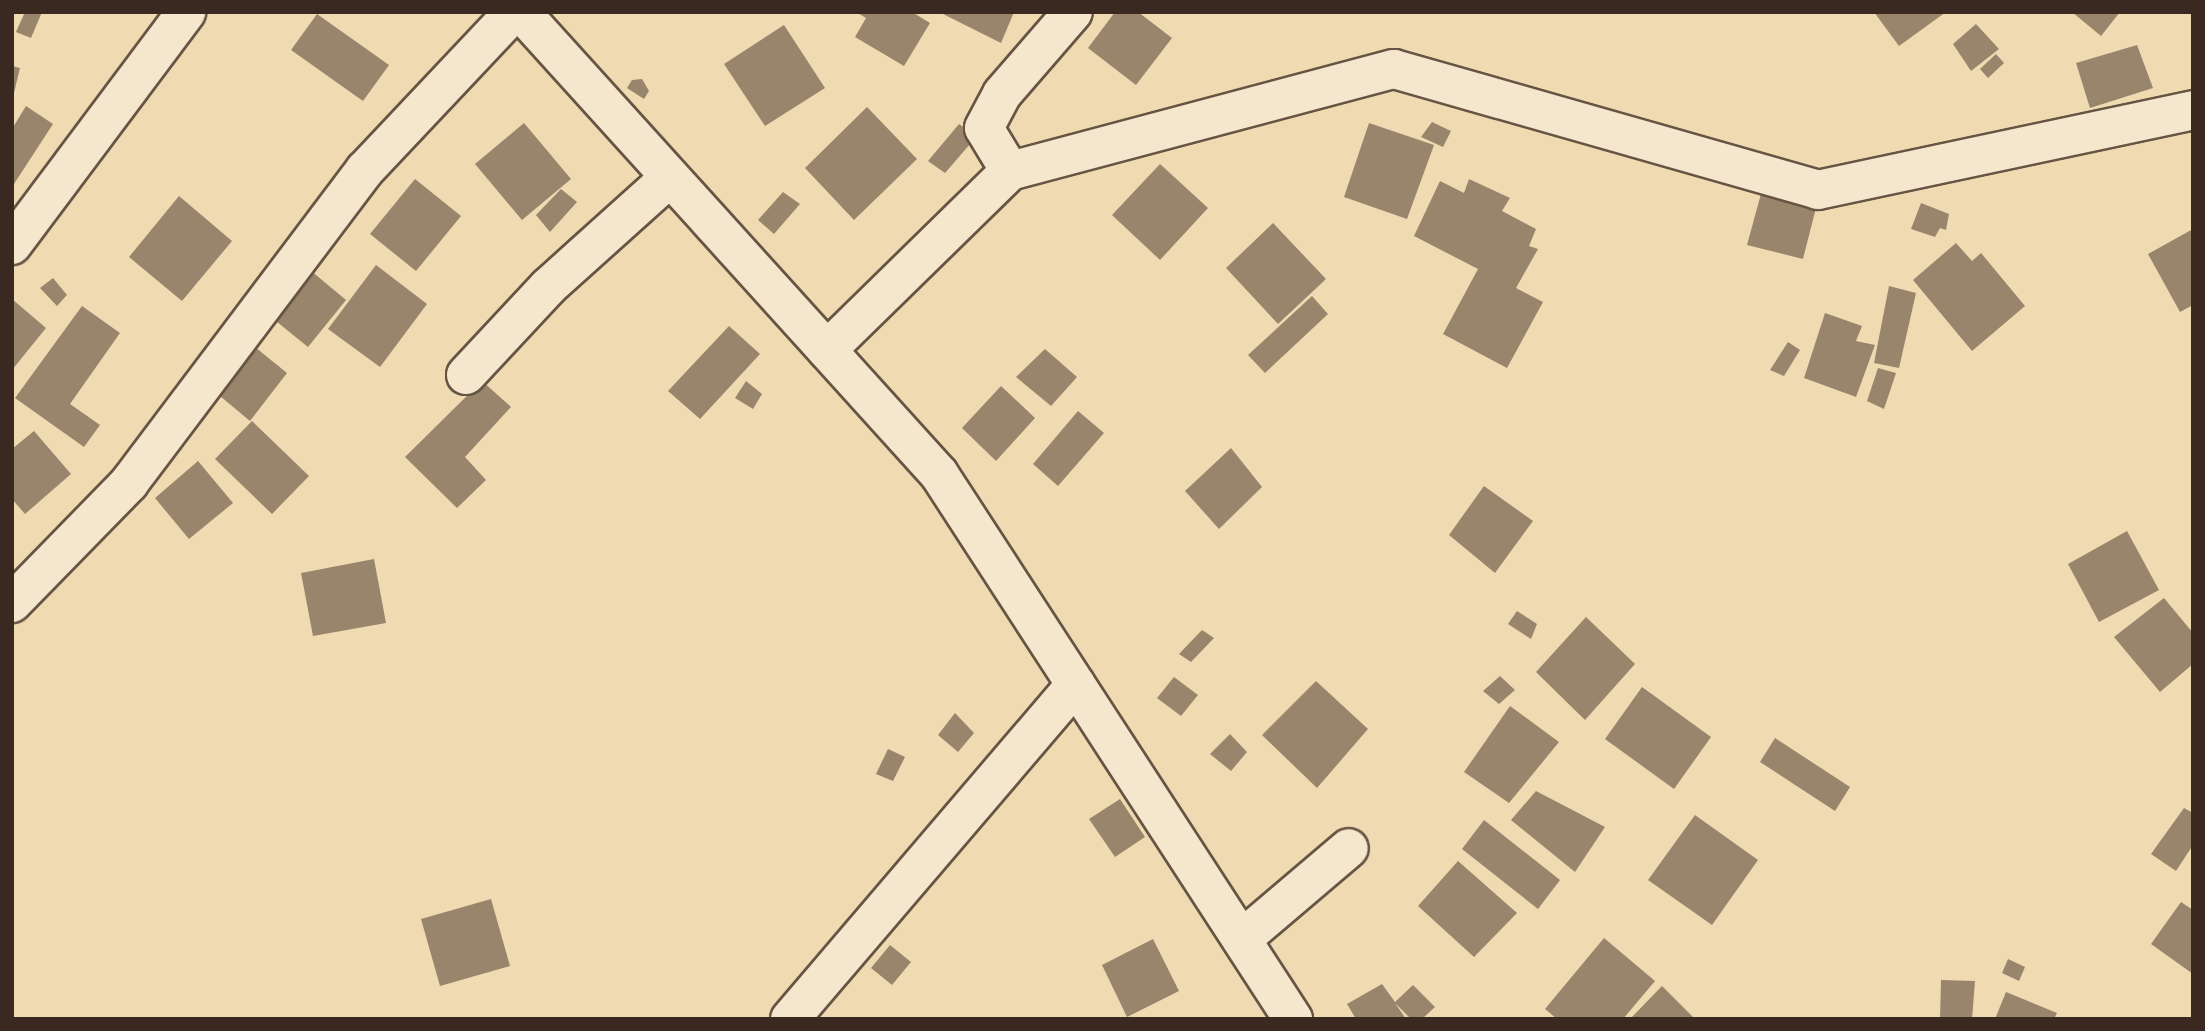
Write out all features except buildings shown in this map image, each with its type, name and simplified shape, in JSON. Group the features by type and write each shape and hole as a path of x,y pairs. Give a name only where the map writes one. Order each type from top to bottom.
{"street":[{"path":"12,245 186,12"},
{"path":"12,603 129,483 365,170 514,12"},
{"path":"521,12 939,474 1293,1019"},
{"path":"1010,171 984,128 1002,94 1073,12"},
{"path":"827,350 1010,171 1394,69 1818,190 2193,110"},
{"path":"466,375 548,287 670,177"},
{"path":"790,1019 1076,684"},
{"path":"1242,939 1349,848"}]}
